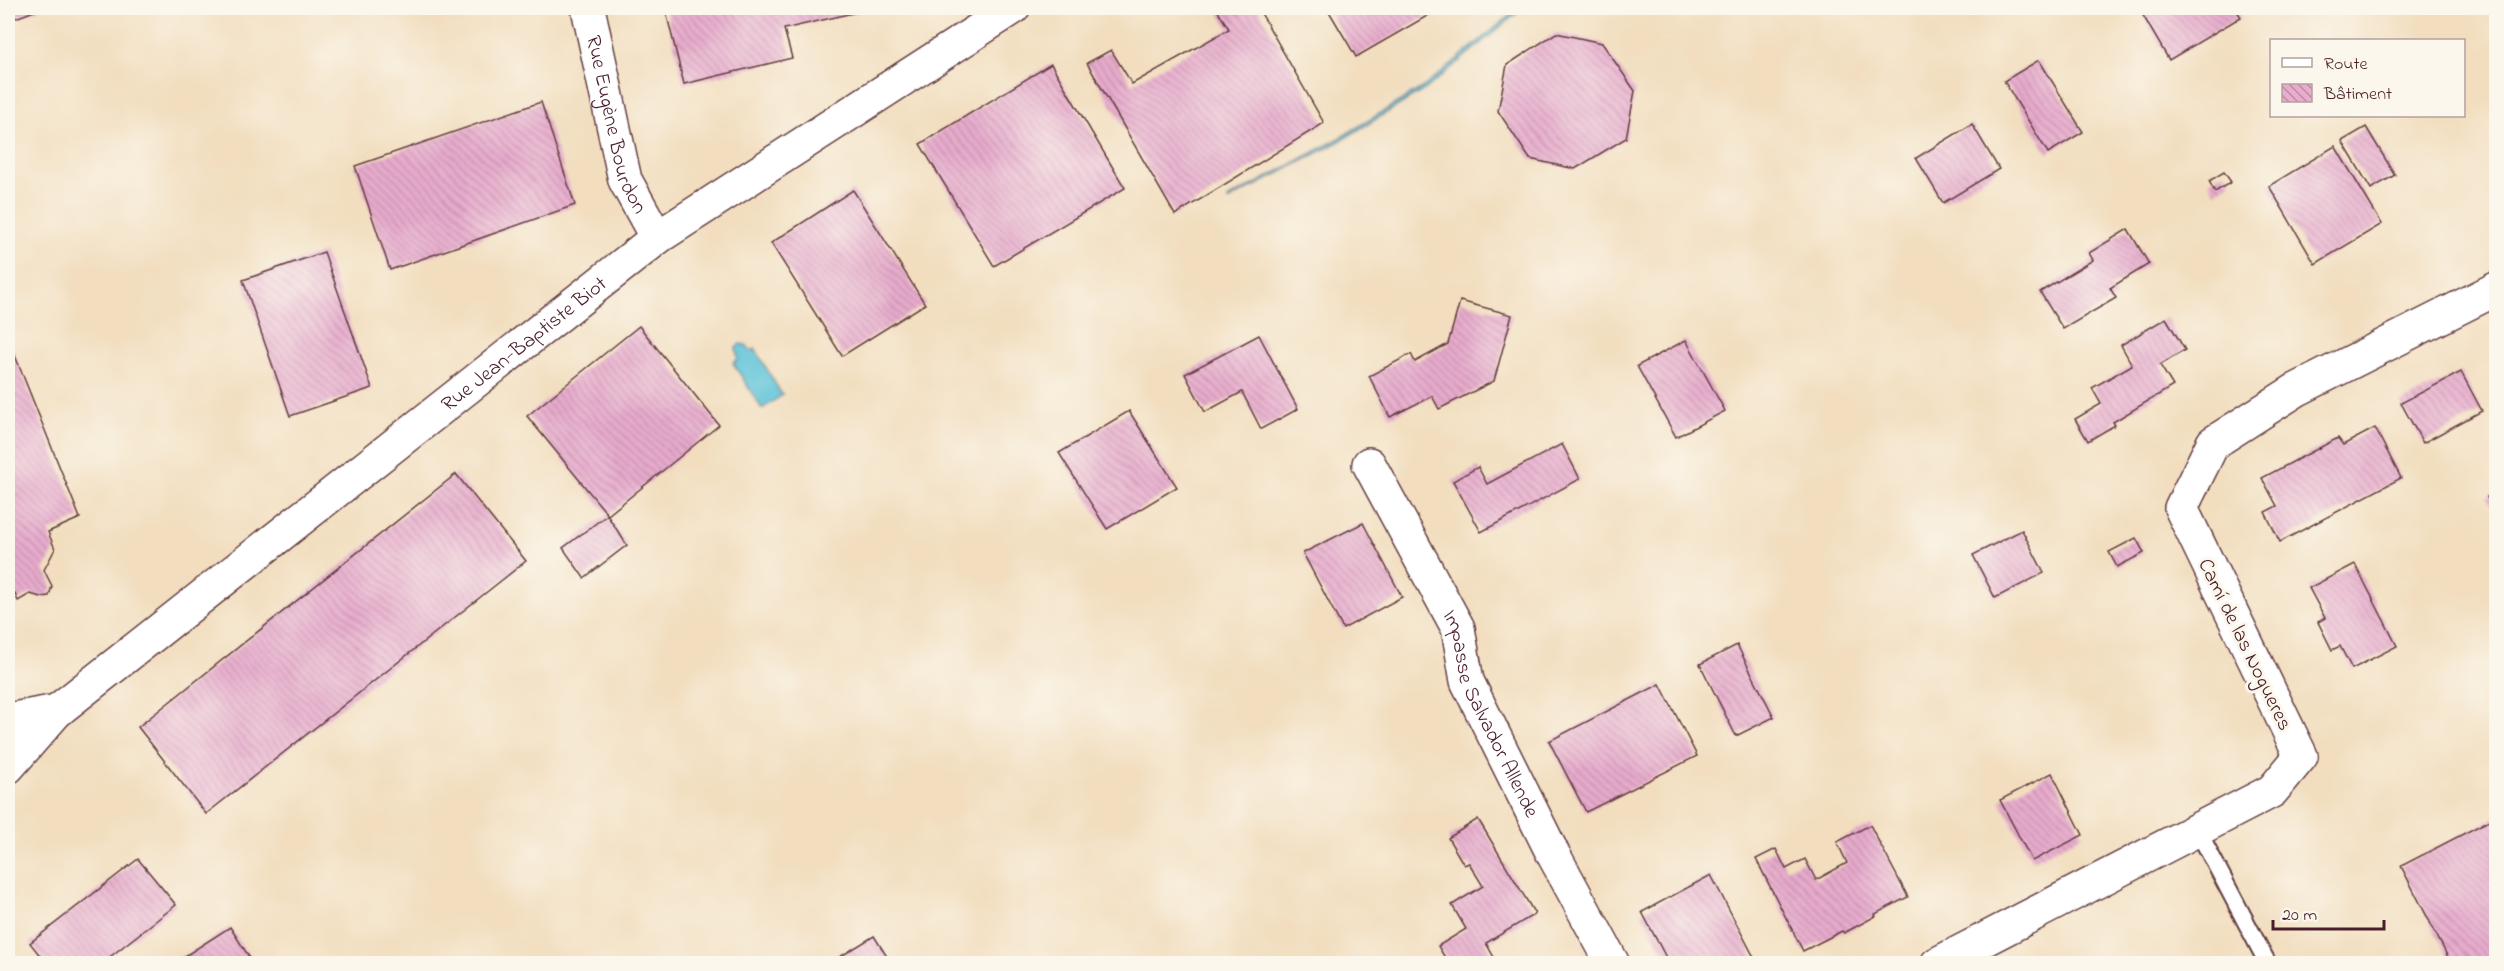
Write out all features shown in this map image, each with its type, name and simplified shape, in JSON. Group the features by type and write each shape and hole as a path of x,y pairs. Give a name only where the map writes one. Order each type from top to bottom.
{"street":[{"name":"Rue Eugène Bourdon","path":"588,8 625,180 657,238"},
{"name":"Rue Jean-Baptiste Biot","path":"8,767 57,711 657,238 1013,8"},
{"name":"Camí de las Nogueres","path":"1937,963 2272,791 2301,756 2181,508 2213,443 2296,390 2496,289"},
{"name":"Impasse Salvador Allende","path":"1368,464 1458,628 1467,681 1552,852 1613,963"},
{"name":"Rue Jean-Baptiste Biot","path":"8,720 57,711"}],"lane":[{"path":"2197,829 2268,963"}],"water":[{"path":"1519,8 1523,8 1426,89 1340,141 1227,201 1338,139 1425,86"},
{"path":"740,344 746,345 751,351 755,349 782,395 762,409 733,363 738,359 736,348"}],"building":[{"path":"8,8 42,8 8,21"},
{"path":"665,8 874,8 784,29 792,58 684,84"},
{"path":"1216,8 1258,8 1324,123 1175,215 1087,63 1111,50 1132,84 1229,29"},
{"path":"1327,8 1441,8 1356,57"},
{"path":"2149,8 2235,8 2241,17 2169,60 2141,12"},
{"path":"1556,33 1602,43 1635,91 1626,138 1575,169 1530,159 1498,111 1507,65"},
{"path":"2039,60 2083,132 2048,153 2004,81"},
{"path":"1051,64 1125,188 994,266 920,144"},
{"path":"541,102 575,205 390,270 355,166"},
{"path":"1972,124 1999,169 1943,203 1916,158"},
{"path":"2366,127 2395,175 2371,189 2342,141"},
{"path":"2335,146 2382,224 2315,264 2269,186"},
{"path":"2224,172 2231,182 2215,192 2209,181"},
{"path":"853,190 925,304 842,356 771,243"},
{"path":"2128,229 2149,264 2110,288 2116,298 2063,329 2040,292 2093,260 2089,253"},
{"path":"324,252 372,388 290,416 243,280"},
{"path":"1460,301 1512,315 1494,381 1439,409 1432,396 1390,417 1369,376 1411,354 1415,362 1448,344"},
{"path":"2166,318 2185,350 2160,365 2173,386 2113,422 2115,425 2088,441 2075,419 2101,404 2092,388 2132,365 2121,345"},
{"path":"639,326 719,425 608,515 527,416"},
{"path":"1259,335 1298,409 1261,429 1242,392 1205,412 1185,374"},
{"path":"8,338 80,518 48,532 55,549 44,570 52,586 49,596 41,597 30,594 18,601 15,594 8,597"},
{"path":"1686,340 1725,411 1676,437 1637,366"},
{"path":"2461,372 2482,411 2423,443 2401,403"},
{"path":"1129,411 1177,487 1107,529 1059,453"},
{"path":"2375,428 2401,478 2280,542 2265,512 2277,506 2262,478 2338,438 2343,445"},
{"path":"1562,444 1580,479 1481,532 1453,481 1478,467 1487,484"},
{"path":"456,474 526,561 206,814 138,727"},
{"path":"2496,492 2496,516 2487,497"},
{"path":"607,515 627,545 584,578 563,548"},
{"path":"1363,523 1402,597 1343,629 1303,553"},
{"path":"2022,530 2044,573 1995,598 1973,555"},
{"path":"2136,538 2144,553 2117,567 2109,552"},
{"path":"2355,564 2397,646 2352,669 2340,646 2332,650 2318,622 2325,618 2309,588"},
{"path":"1737,645 1774,717 1736,736 1700,664"},
{"path":"1660,684 1697,756 1586,812 1549,741"},
{"path":"2052,773 2083,835 2032,861 2000,800"},
{"path":"2496,817 2496,963 2451,963 2401,866"},
{"path":"1478,819 1535,914 1486,943 1496,961 1492,963 1448,963 1438,946 1466,929 1452,905 1483,886 1469,863 1464,865 1448,838"},
{"path":"1870,825 1908,897 1844,933 1842,931 1803,951 1756,859 1776,849 1786,869 1805,859 1816,880 1847,863 1837,842"},
{"path":"138,859 176,905 102,963 46,963 30,943"},
{"path":"1711,875 1757,963 1669,963 1642,912"},
{"path":"230,927 253,963 174,963"},
{"path":"874,936 891,963 842,963 838,958"}]}
